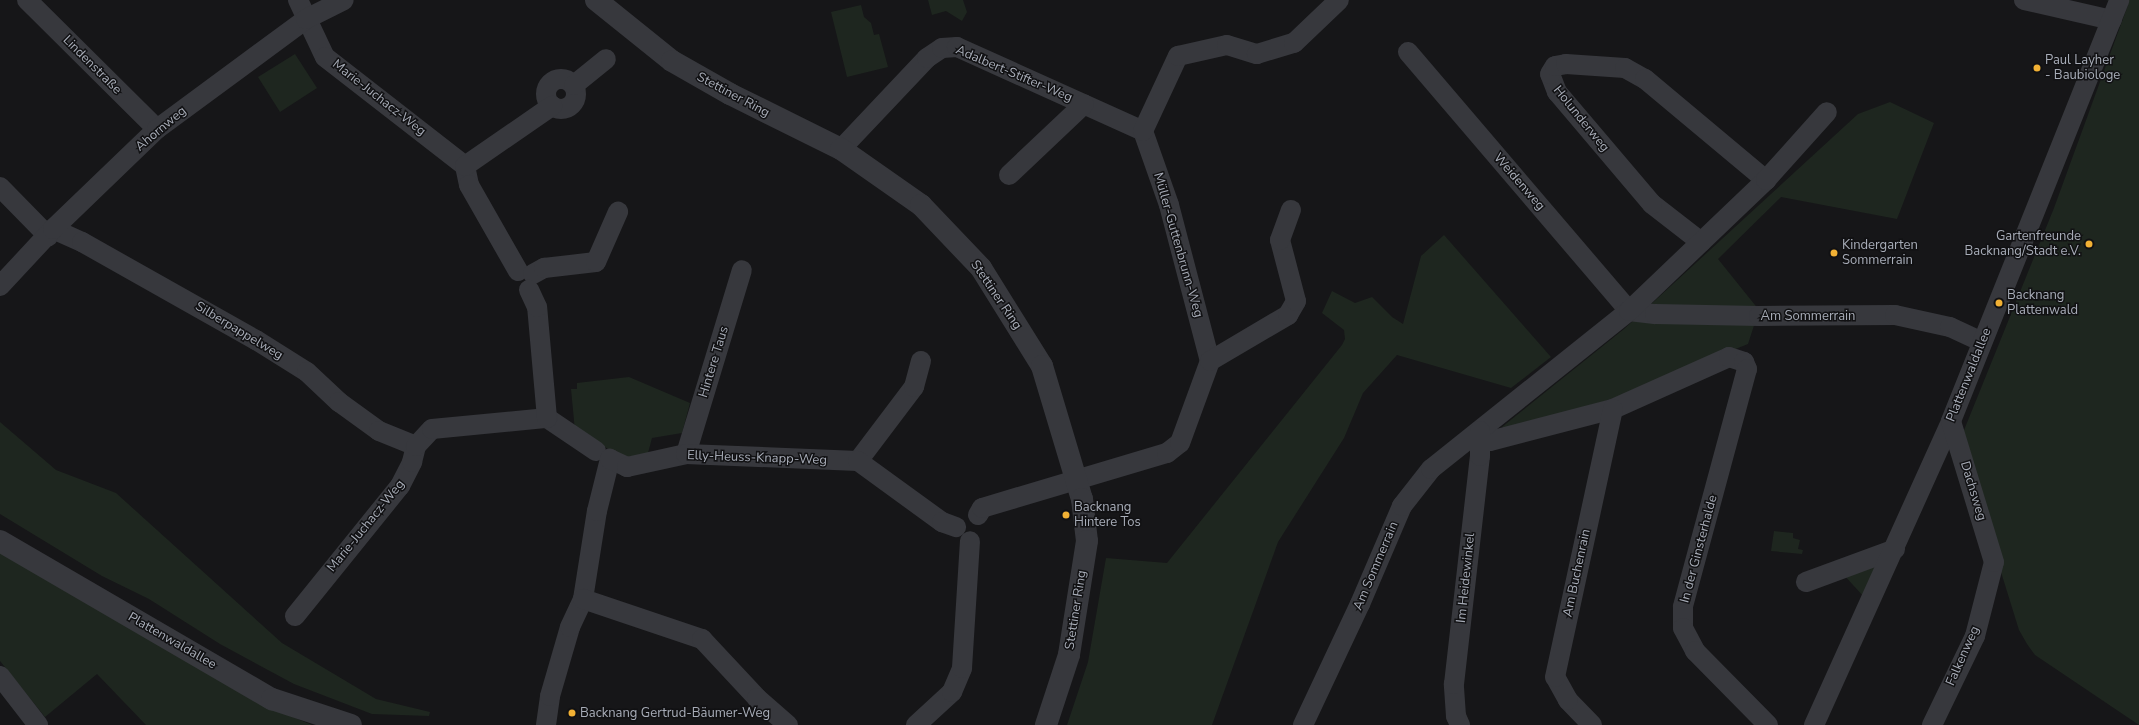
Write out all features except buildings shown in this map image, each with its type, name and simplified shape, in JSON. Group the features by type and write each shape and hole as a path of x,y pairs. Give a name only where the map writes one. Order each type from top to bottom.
{"street":[{"name":"Lindenstraße","path":"27,0 157,129"},
{"name":"Marie-Juchacz-Weg","path":"298,0 325,57 465,166"},
{"name":"Ahornweg","path":"0,286 50,233 157,129 306,19 344,0"},
{"name":"Stettiner Ring","path":"596,0 672,61 730,94 841,149 921,205 981,268 1042,366 1077,480 1086,516 1087,541 1069,655 1046,725"},
{"path":"1143,131 1178,56 1226,45 1257,54 1294,43 1339,0"},
{"path":"2024,0 2112,20"},
{"name":"Plattenwaldallee","path":"1814,725 1951,421 2119,0"},
{"name":"Adalbert-Stifter-Weg","path":"841,149 928,58 942,48 957,47 1143,131"},
{"name":"Weidenweg","path":"1408,52 1630,311"},
{"path":"596,451 547,418 537,306 526,278 470,185 465,166 552,106 546,92 551,83 565,79 574,85 606,59"},
{"name":"Holunderweg","path":"1701,242 1652,204 1557,92 1550,74 1554,66 1566,64 1625,68 1645,80 1766,180"},
{"name":"Adalbert-Stifter-Weg","path":"1009,175 1084,104"},
{"name":"Am Sommerrain","path":"1303,725 1360,604 1402,506 1431,469 1630,311 1766,180 1827,112"},
{"name":"Müller-Guttenbrunn-Weg","path":"1143,131 1169,205 1210,361"},
{"name":"Silberpappelweg","path":"0,187 50,233 89,246 256,340 307,372 339,402 379,430 416,446"},
{"path":"978,516 982,508 1167,453 1180,443 1210,361 1288,314 1296,301 1280,240 1291,210"},
{"path":"526,278 544,268 596,262 618,212"},
{"name":"Hintere Taus","path":"686,454 742,270"},
{"name":"Am Sommerrain","path":"1630,311 1655,314 1759,316 1895,315 1950,327 1982,342"},
{"name":"In der Ginsterhalde","path":"1613,409 1729,357 1740,359 1746,369 1683,607 1682,628 1695,651 1768,725"},
{"path":"921,361 914,387 858,461 942,522 956,527 962,538 970,541 979,538 984,531 984,522 978,516 966,513 959,518 956,527"},
{"path":"1480,431 1490,441 1613,409"},
{"name":"Am Buchenrain","path":"1592,725 1568,700 1555,676 1613,409"},
{"name":"Marie-Juchacz-Weg","path":"295,616 400,486 412,462 416,446 432,429 547,418"},
{"name":"Dachsweg","path":"1951,421 1994,562"},
{"name":"Im Heidewinkel","path":"1460,725 1455,711 1454,684 1480,456 1480,431"},
{"name":"Elly-Heuss-Knapp-Weg","path":"584,599 596,511 610,459 627,467 664,454 858,461"},
{"name":"Plattenwaldallee","path":"0,541 272,698 351,725"},
{"path":"916,725 952,692 962,668 970,541"},
{"path":"1806,582 1895,548"},
{"name":"Falkenweg","path":"1932,725 1975,636 1994,562"},
{"path":"546,725 550,696 570,627 584,599 702,639 757,698 788,725"},
{"path":"0,676 38,725"}],"shaded area":[{"path":"928,0 963,0 967,12 962,21 946,11 932,15"},
{"path":"2106,0 2139,0 2139,725 2035,655 2027,644 2019,630 1960,440 2054,208 2128,5"},
{"path":"861,5 864,17 871,23 874,35 879,34 888,67 847,77 831,12"},
{"path":"295,54 317,88 280,112 258,77"},
{"path":"1890,102 1934,123 1897,219 1781,197 1718,259 1759,310 1748,344 1609,400 1505,429 1502,427 1624,329 1858,114"},
{"path":"1444,235 1551,357 1511,388 1397,355 1363,393 1344,438 1278,542 1212,725 1067,725 1088,662 1106,558 1167,563 1342,345 1345,339 1344,330 1322,313 1332,291 1355,303 1372,297 1392,317 1403,324 1421,256"},
{"path":"629,377 690,403 682,433 652,438 648,453 625,458 575,431 571,389 577,389 577,383"},
{"path":"0,422 56,470 116,493 282,643 376,699 430,712 429,716 372,714 294,684 220,644 149,599 102,576 0,514"},
{"path":"1774,531 1793,533 1793,538 1800,540 1798,549 1803,550 1802,554 1771,551"},
{"path":"0,551 267,706 312,725 146,725 97,674 45,717 0,661"},
{"path":"1873,564 1875,569 1864,597 1843,574"}],"place":[{"name":"Paul Layher - Baubiologe","path":"2037,68"},
{"name":"Gartenfreunde Backnang/Stadt e.V.","path":"2089,244"},
{"name":"Kindergarten Sommerrain","path":"1834,253"},
{"name":"Backnang Plattenwald","path":"1999,303"},
{"name":"Backnang Hintere Tos","path":"1066,515"},
{"name":"Backnang Gertrud-Bäumer-Weg","path":"572,713"}]}
